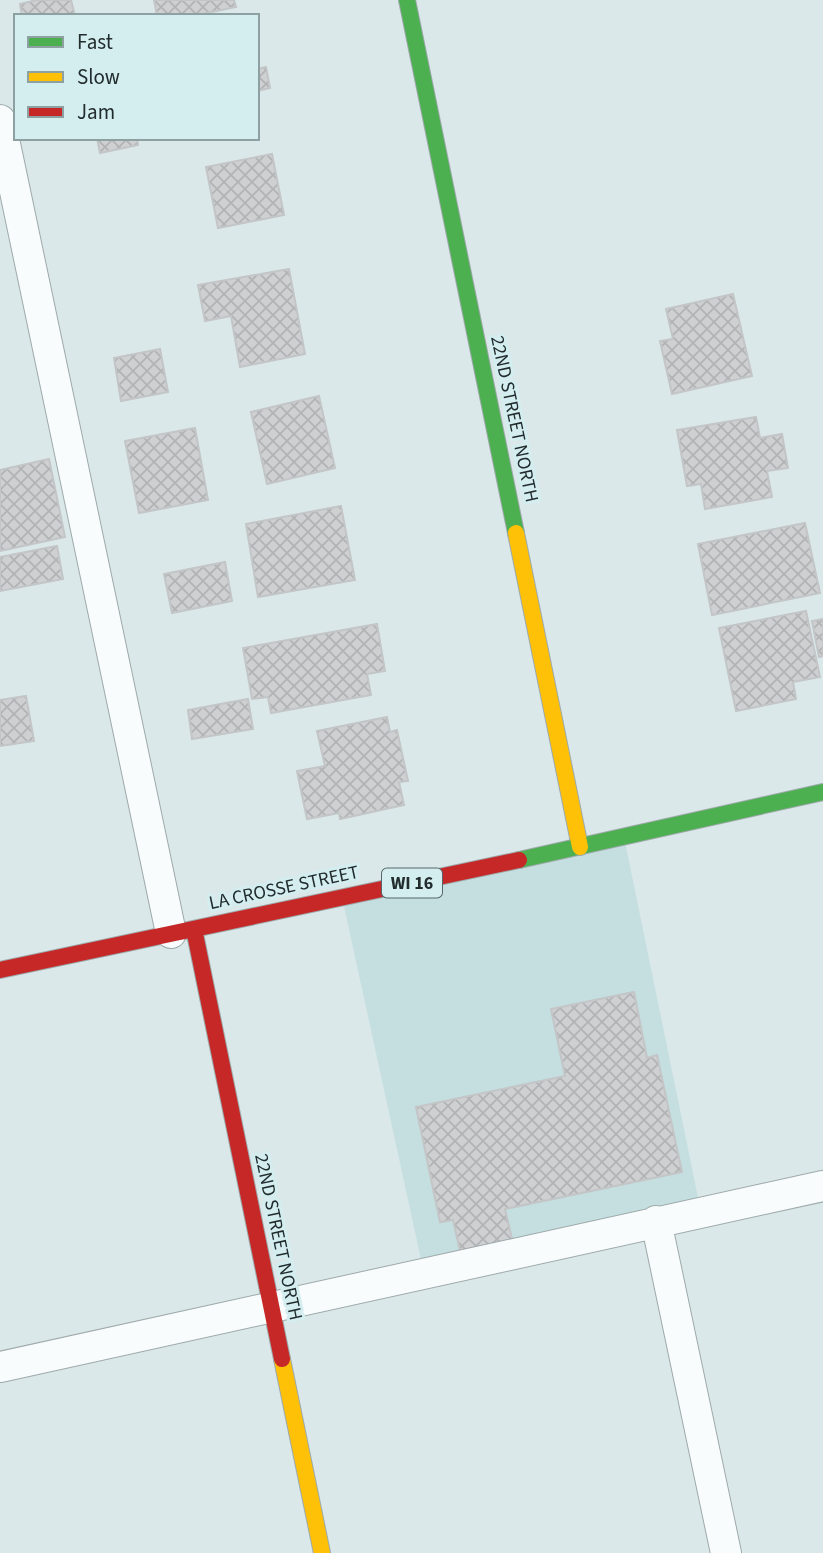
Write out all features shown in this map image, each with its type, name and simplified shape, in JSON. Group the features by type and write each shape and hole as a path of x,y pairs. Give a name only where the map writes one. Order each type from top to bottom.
{"street":[{"name":"22ND STREET NORTH","path":"407,0 580,847"},
{"name":"LA CROSSE STREET","path":"0,970 823,793"},
{"name":"22ND STREET NORTH","path":"183,931 271,1307 322,1553"}],"lane":[{"path":"0,120 183,931"},
{"path":"0,1367 823,1186"},
{"path":"656,1221 726,1553"}],"shaded area":[{"path":"624,837 701,1212 424,1273 342,897"}],"building":[{"path":"37,0 71,0 74,14 22,14 20,4"},
{"path":"154,0 234,0 236,7 202,14 157,14"},
{"path":"266,67 270,88 259,91 259,69"},
{"path":"97,140 137,140 138,145 100,153"},
{"path":"272,154 284,215 218,228 206,167"},
{"path":"289,269 305,354 240,367 231,316 205,321 198,285"},
{"path":"733,294 752,376 672,394 660,341 673,339 666,309"},
{"path":"160,349 168,392 121,401 114,358"},
{"path":"319,396 335,468 267,484 251,412"},
{"path":"756,417 760,438 782,434 788,468 767,471 772,497 705,509 701,484 687,486 677,430"},
{"path":"195,428 208,500 139,513 125,441"},
{"path":"49,459 65,537 0,551 0,470"},
{"path":"341,506 355,580 258,597 246,524"},
{"path":"805,523 820,593 712,615 698,544"},
{"path":"57,546 63,579 0,591 0,557"},
{"path":"225,562 232,601 172,613 164,574"},
{"path":"806,611 820,677 793,682 796,699 736,711 719,628"},
{"path":"823,619 823,656 819,657 812,621"},
{"path":"377,624 385,671 367,674 371,695 271,713 268,697 252,699 243,648"},
{"path":"26,696 34,741 0,746 0,700"},
{"path":"248,699 253,729 192,739 188,710"},
{"path":"387,717 390,732 397,730 408,781 399,782 404,805 340,819 339,813 307,819 297,771 325,766 317,731"},
{"path":"634,992 647,1058 657,1055 682,1172 505,1209 513,1243 461,1255 453,1220 440,1222 416,1107 565,1076 551,1009"}],"traffic: fast":[{"path":"407,0 516,533"},
{"path":"519,860 823,792"}],"traffic: slow":[{"path":"516,533 580,847"},
{"path":"282,1359 322,1553"}],"traffic: jam":[{"path":"0,970 519,860"},
{"path":"194,929 282,1359"}]}
